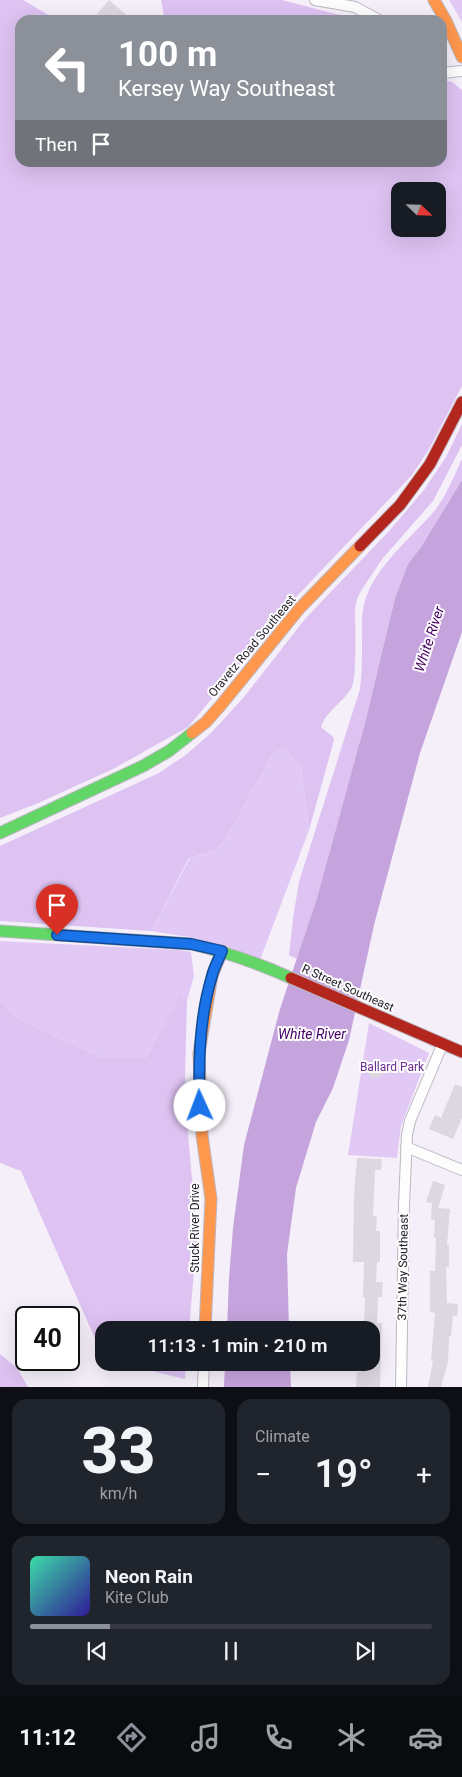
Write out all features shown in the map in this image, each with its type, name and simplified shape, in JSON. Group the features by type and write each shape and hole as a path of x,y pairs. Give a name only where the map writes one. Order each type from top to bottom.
{"street":[{"path":"315,0 355,7 370,15"},
{"path":"434,0 443,15"},
{"path":"447,23 462,57"},
{"path":"447,73 462,72"},
{"name":"Oravetz Road Southeast","path":"0,833 143,766 169,751 206,722 222,705 299,609 400,505 430,464 462,402"},
{"name":"R Street Southeast","path":"0,931 191,944 222,951 250,960 462,1052"},
{"name":"Stuck River Drive","path":"206,1321 211,1199 202,1135 199,1053 212,976 222,951"},
{"name":"37th Way Southeast","path":"402,1387 404,1205 407,1134 410,1121 443,1043"},
{"path":"406,1147 462,1170"},
{"path":"203,1387 204,1371"}],"green space":[{"path":"449,0 462,0 462,22"},
{"path":"284,748 301,767 309,830 260,960 189,937 151,931 190,858 214,851 225,840 273,753"},
{"path":"0,941 191,952 194,976 187,1001 180,997 146,1058 102,1058 16,1018 0,1000"},
{"name":"Ballard Park","path":"369,1023 429,1053 401,1126 397,1158 348,1155"}],"shaded area":[{"path":"0,0 23,0 48,15 15,15 15,167 447,167 447,81 452,82 462,90 462,386 429,449 412,475 298,595 188,727 113,769 0,818"},
{"path":"161,0 282,0 340,15 164,15"},
{"path":"462,424 462,445 433,501 383,558 357,599 355,608 354,681 349,692 327,716 321,727 334,740 309,830 301,767 284,748 273,753 225,840 214,851 189,858 151,931 0,921 0,846 159,773 187,754 212,732 244,697 305,619 390,530 424,490 446,457"},
{"path":"462,459 462,480 421,547 408,564 395,598 366,719 317,898 297,959 289,955 299,882 360,689 362,616 365,601 369,589 384,566 440,503"},
{"path":"180,996 187,1001 185,1074 197,1235 190,1321 95,1321 95,1339 21,1171 0,1163 0,1000 16,1018 102,1058 146,1058"},
{"path":"0,1354 15,1366 15,1371 19,1371 28,1387 0,1387"},
{"path":"152,1371 186,1371 185,1379"}],"water":[{"name":"White River","path":"462,480 462,632 420,753 374,925 349,1040 333,1088 316,1122 296,1188 287,1254 289,1321 227,1321 233,1228 244,1145 280,1009 317,898 366,719 395,598 408,564 421,547"},
{"path":"225,1371 290,1371 291,1387 224,1387"}],"building":[{"path":"109,0 126,15 96,15"},
{"path":"379,1061 384,1068 383,1073 381,1077 371,1078 366,1070 370,1062"},
{"path":"455,1084 462,1087 462,1118 453,1139 429,1129 435,1115 441,1118"},
{"path":"357,1158 382,1159 381,1170 375,1170 373,1216 377,1216 376,1231 380,1231 380,1262 377,1262 376,1282 383,1282 382,1297 378,1297 377,1321 364,1321 364,1262 353,1262 354,1194"},
{"path":"433,1181 445,1185 438,1208 450,1209 447,1245 449,1245 449,1267 446,1267 447,1303 458,1304 457,1316 453,1316 451,1336 449,1336 448,1362 441,1387 428,1387 433,1361 431,1361 435,1313 430,1312 430,1271 435,1271 436,1238 434,1238 435,1218 431,1220 432,1203 426,1202"},
{"path":"380,1323 382,1323 380,1387 356,1387 357,1372 380,1371"}],"traffic: fast":[{"path":"0,833 143,766 169,751 192,733"},
{"path":"0,931 191,944 242,958 291,978"}],"traffic: slow":[{"path":"434,0 443,15"},
{"path":"447,23 462,57"},
{"path":"192,733 206,722 221,705 299,609 360,546"},
{"path":"205,1321 211,1199 202,1135 199,1053 212,976 222,951"}],"traffic: jam":[{"path":"360,546 400,505 430,464 462,402"},
{"path":"291,978 462,1052"}],"route":[{"path":"57,935 191,944 222,951 212,976 204,1015 199,1053 200,1106"}]}
